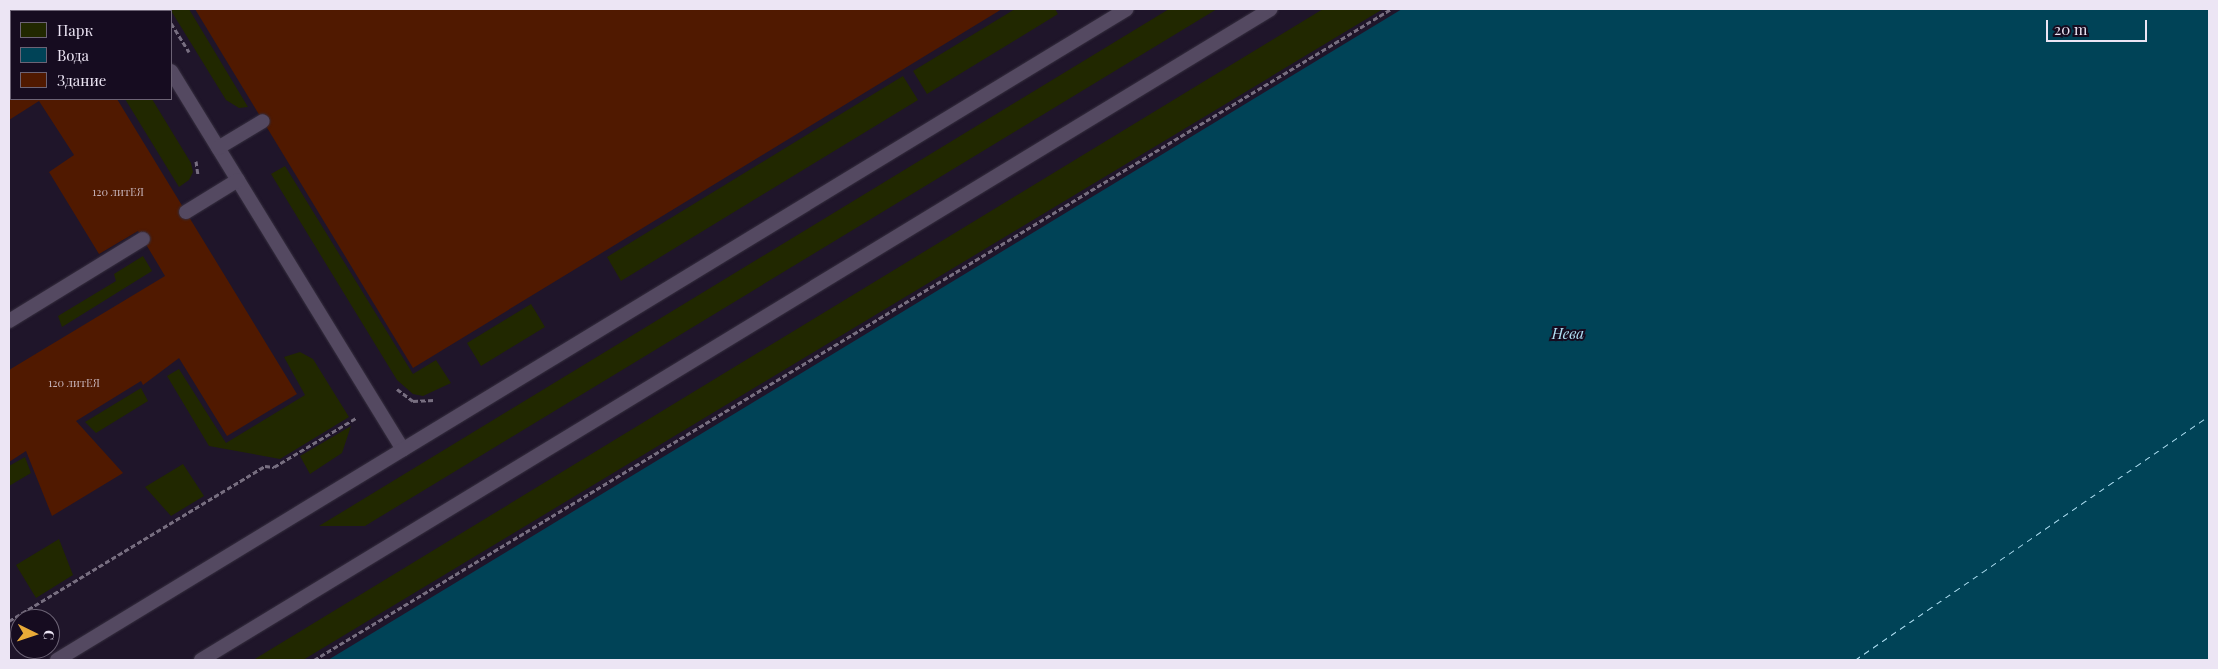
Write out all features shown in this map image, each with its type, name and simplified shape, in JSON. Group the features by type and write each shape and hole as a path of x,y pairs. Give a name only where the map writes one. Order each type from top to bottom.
{"lane":[{"path":"58,660 1127,9"},
{"path":"201,660 1271,9"},
{"path":"172,73 403,450"},
{"path":"218,148 263,121"},
{"path":"190,210 238,180"},
{"path":"9,321 143,238"}],"path":[{"path":"314,660 1391,9"},
{"path":"172,24 191,55"},
{"path":"190,210 184,192 195,184 198,172 191,153"},
{"path":"392,384 401,393 423,402 443,395"},
{"path":"9,621 265,466 274,467 401,393"}],"green space":[{"path":"189,9 248,107 239,108 226,100 171,10"},
{"path":"1015,9 1055,9 1058,14 927,94 913,71"},
{"path":"1169,9 1217,9 365,526 319,526"},
{"path":"1323,9 1383,9 303,660 253,660"},
{"path":"903,76 918,100 621,281 607,257"},
{"path":"126,100 153,100 191,163 193,172 189,180 179,187"},
{"path":"285,166 413,374 436,360 451,383 423,396 413,394 397,380 271,174"},
{"path":"143,256 152,271 62,327 58,316 116,281 114,274"},
{"path":"531,304 545,327 481,366 467,343"},
{"path":"300,352 313,359 349,417 280,459 209,446 167,376 179,369 226,443 305,395 284,357"},
{"path":"141,388 148,401 96,433 85,422"},
{"path":"351,426 342,453 310,474 300,456"},
{"path":"25,457 31,473 9,486 9,466"},
{"path":"183,464 204,496 171,516 145,487"},
{"path":"59,539 73,575 36,598 16,565"}],"water":[{"name":"Нева","path":"1402,9 2209,9 2209,660 328,660"}],"building":[{"path":"9,9 36,10 10,10 10,100 118,100 297,394 227,436 179,358 143,385 141,381 76,421 123,473 52,516 26,451 9,462 9,370 165,276 138,231 99,254 49,172 74,155 39,101 9,120"},
{"path":"195,9 1002,9 413,368"}],"ferry route":[{"path":"1855,660 2209,416"}]}
